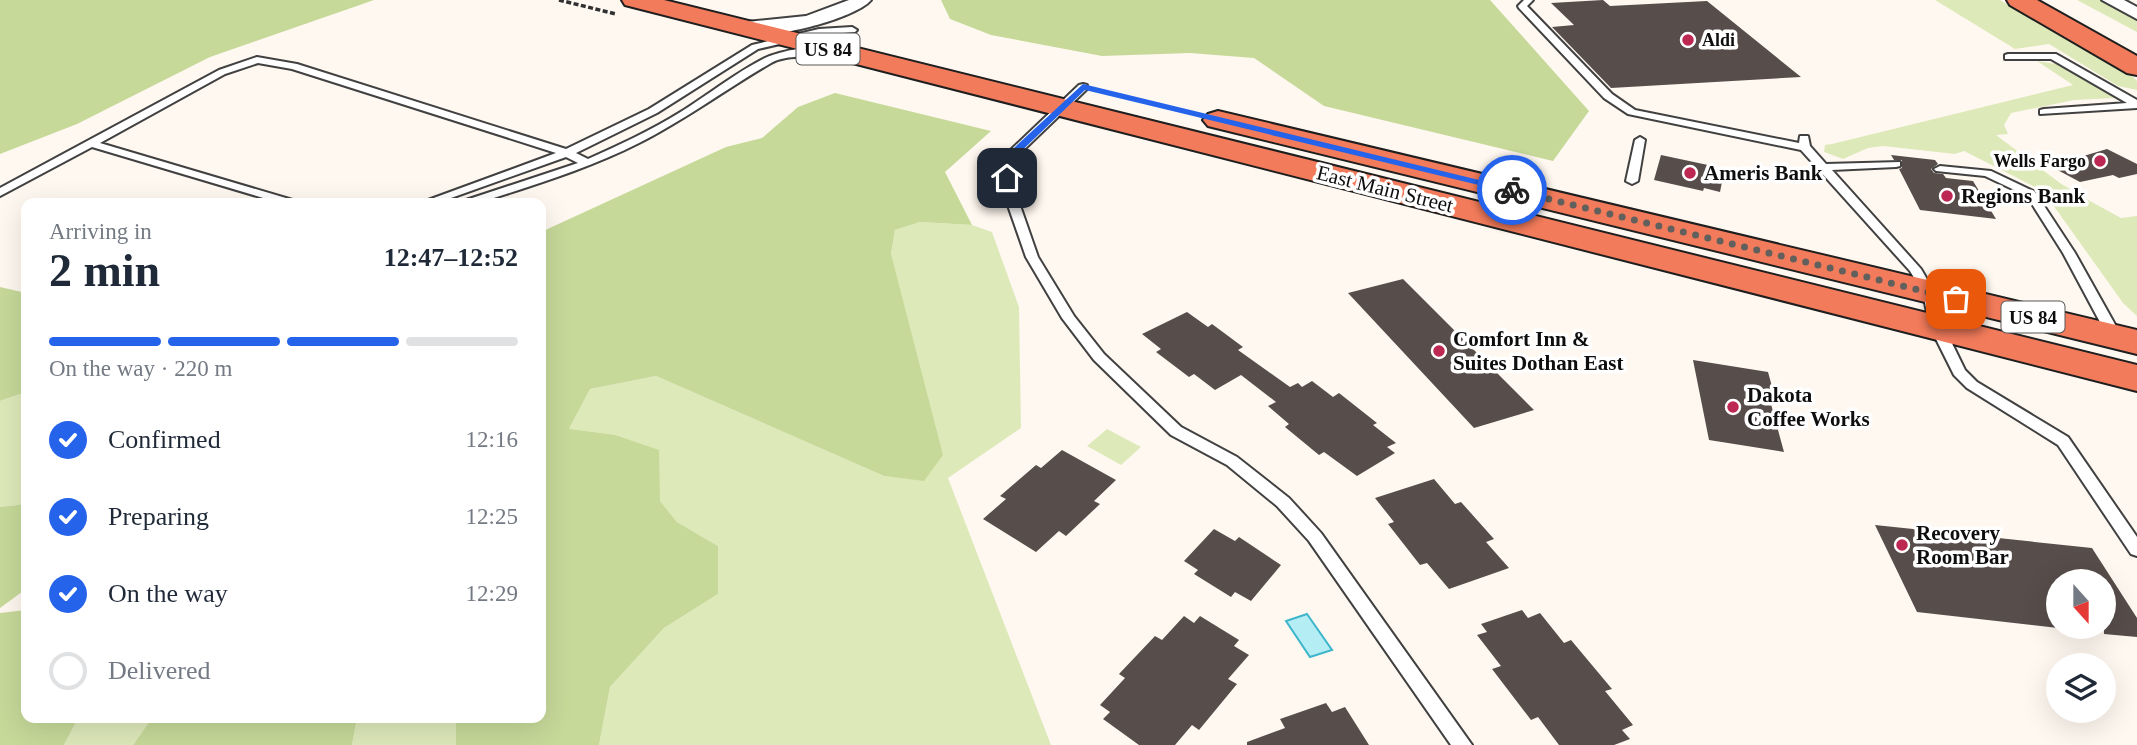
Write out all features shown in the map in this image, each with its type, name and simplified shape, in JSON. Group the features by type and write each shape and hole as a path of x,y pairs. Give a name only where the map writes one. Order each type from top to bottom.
{"highway":[{"name":"East Main Street","path":"634,0 751,38 786,38 830,50 1072,97 2126,339"},
{"name":"East Main Street","path":"727,0 813,21 849,10 1072,97 2137,378"},
{"path":"2019,0 2137,67"},
{"path":"2059,0 2137,43"}],"street":[{"path":"2111,0 2137,14"},
{"path":"777,12 812,8 849,10"},
{"path":"751,38 813,21"}],"lane":[{"path":"1529,0 1522,6 1608,96 1632,111 1805,143 1823,167 1916,269 1929,292 1937,327 1959,372 1972,385 2063,441 2137,550"},
{"path":"786,38 849,10"},
{"path":"441,198 567,153 653,111 751,38"},
{"path":"484,198 588,163 680,117 770,59 790,53 830,50"},
{"path":"2008,57 2053,56 2137,104 2043,112"},
{"path":"0,193 222,72 257,60 294,66 567,153 588,163"},
{"path":"1072,97 1004,162 1010,194 1032,257 1069,318 1099,357 1176,431 1232,461 1283,502 1315,537 1462,745"},
{"path":"1632,181 1640,140"},
{"path":"92,144 275,198"},
{"path":"1823,167 1896,164"},
{"path":"1940,169 1987,173 2031,194 2126,339"},
{"path":"502,178 514,189"}],"green space":[{"path":"0,0 374,0 210,57 77,124 0,154"},
{"path":"941,0 1490,0 1589,111 1553,161 1324,106 1254,58 1190,53 1102,56 991,35 950,19"},
{"path":"1935,0 2000,0 2133,77 2137,81 2137,90 2118,86 2049,44 2015,49"},
{"path":"2077,0 2106,0 2137,17 2137,32"},
{"path":"2037,61 2062,65 2116,98 2074,100 2011,113 2004,125 2008,134 1996,135 2060,183 2090,201 2121,218 2137,216 2137,316 2123,303 2043,191 1964,151 1955,154 1883,146 1868,148 1843,159 1824,152 1825,145 2073,85"},
{"path":"835,93 991,131 945,172 972,225 920,222 895,230 891,254 943,455 924,481 884,476 656,376 590,389 569,429 615,435 659,450 660,501 677,522 718,546 718,594 664,628 610,687 599,745 456,745 456,723 546,723 546,230 726,147 762,138 798,107"},
{"path":"920,222 972,225 992,232 1019,307 1021,428 948,478 1051,745 599,745 610,687 664,628 718,594 718,546 677,522 660,501 569,429 590,389 656,376 884,476 924,480 891,254 895,230"},
{"path":"0,287 21,292 21,394 0,401"},
{"path":"21,394 21,505 0,507 0,401"},
{"path":"1107,429 1141,447 1121,465 1087,446"},
{"path":"21,505 21,593 0,608 0,507"},
{"path":"21,611 21,723 75,723 64,745 0,745 0,613"},
{"path":"75,723 148,723 133,745 64,745"},
{"path":"148,723 356,723 352,745 133,745"},
{"path":"356,723 456,723 456,745 352,745"}],"water":[{"path":"1307,614 1332,650 1310,657 1286,621"}],"building":[{"path":"1603,0 1610,6 1707,1 1801,77 1611,88 1552,27 1574,25 1551,3"},
{"name":"Wells Fargo","path":"2107,149 2137,164 2137,174 2119,178 2113,175 2080,182 2050,166"},
{"name":"Ameris Bank","path":"1661,155 1708,165 1708,168 1724,172 1720,192 1654,180"},
{"name":"Regions Bank","path":"1891,155 1935,160 1938,164 1931,169 1934,173 1943,174 1946,178 1973,181 1996,219 1920,210 1899,169 1902,168 1902,160 1894,160"},
{"name":"Comfort Inn & Suites Dothan East","path":"1403,279 1534,410 1474,428 1348,293"},
{"path":"1187,312 1208,327 1212,324 1243,347 1238,350 1290,387 1298,383 1302,387 1312,381 1333,397 1339,393 1377,423 1373,425 1396,443 1387,447 1395,453 1357,476 1324,452 1319,455 1285,427 1289,424 1268,406 1276,402 1241,375 1215,390 1194,374 1189,377 1156,352 1161,349 1142,334"},
{"path":"1693,360 1768,372 1774,394 1768,393 1784,452 1709,440"},
{"path":"1062,450 1116,480 1094,501 1100,504 1066,536 1059,531 1036,552 983,519 1006,499 1000,496 1036,465 1041,468"},
{"path":"1434,479 1455,504 1461,502 1494,539 1486,542 1509,568 1449,589 1427,563 1420,565 1388,524 1394,522 1375,498"},
{"path":"1875,525 2092,548 2106,569 2046,569 2046,627 1917,612"},
{"path":"1214,529 1235,541 1239,537 1281,565 1251,601 1235,592 1231,597 1194,574 1198,570 1184,561"},
{"path":"2116,585 2137,618 2137,637 2116,635"},
{"path":"1522,610 1528,618 1540,613 1564,643 1571,640 1612,689 1605,691 1633,725 1622,730 1630,739 1614,745 1559,745 1538,717 1531,720 1492,669 1501,666 1477,635 1487,632 1481,624"},
{"path":"1184,616 1194,623 1200,616 1239,640 1234,646 1249,655 1228,679 1237,684 1199,730 1192,725 1175,745 1139,745 1103,719 1110,712 1100,705 1125,678 1119,674 1155,636 1162,640"},
{"path":"1326,703 1332,712 1345,707 1369,745 1247,745 1247,742 1285,728 1280,719"}],"way so far":[{"path":"1512,190 1956,299"}],"place":[{"name":"Aldi","path":"1688,40"},
{"name":"Wells Fargo","path":"2100,161"},
{"name":"Ameris Bank","path":"1690,173"},
{"name":"Regions Bank","path":"1947,196"},
{"name":"Comfort Inn & Suites Dothan East","path":"1439,351"},
{"name":"Dakota Coffee Works","path":"1733,407"},
{"name":"Recovery Room Bar","path":"1902,545"}],"route":[{"path":"1007,178 1004,162 1083,87 1512,190"}]}
